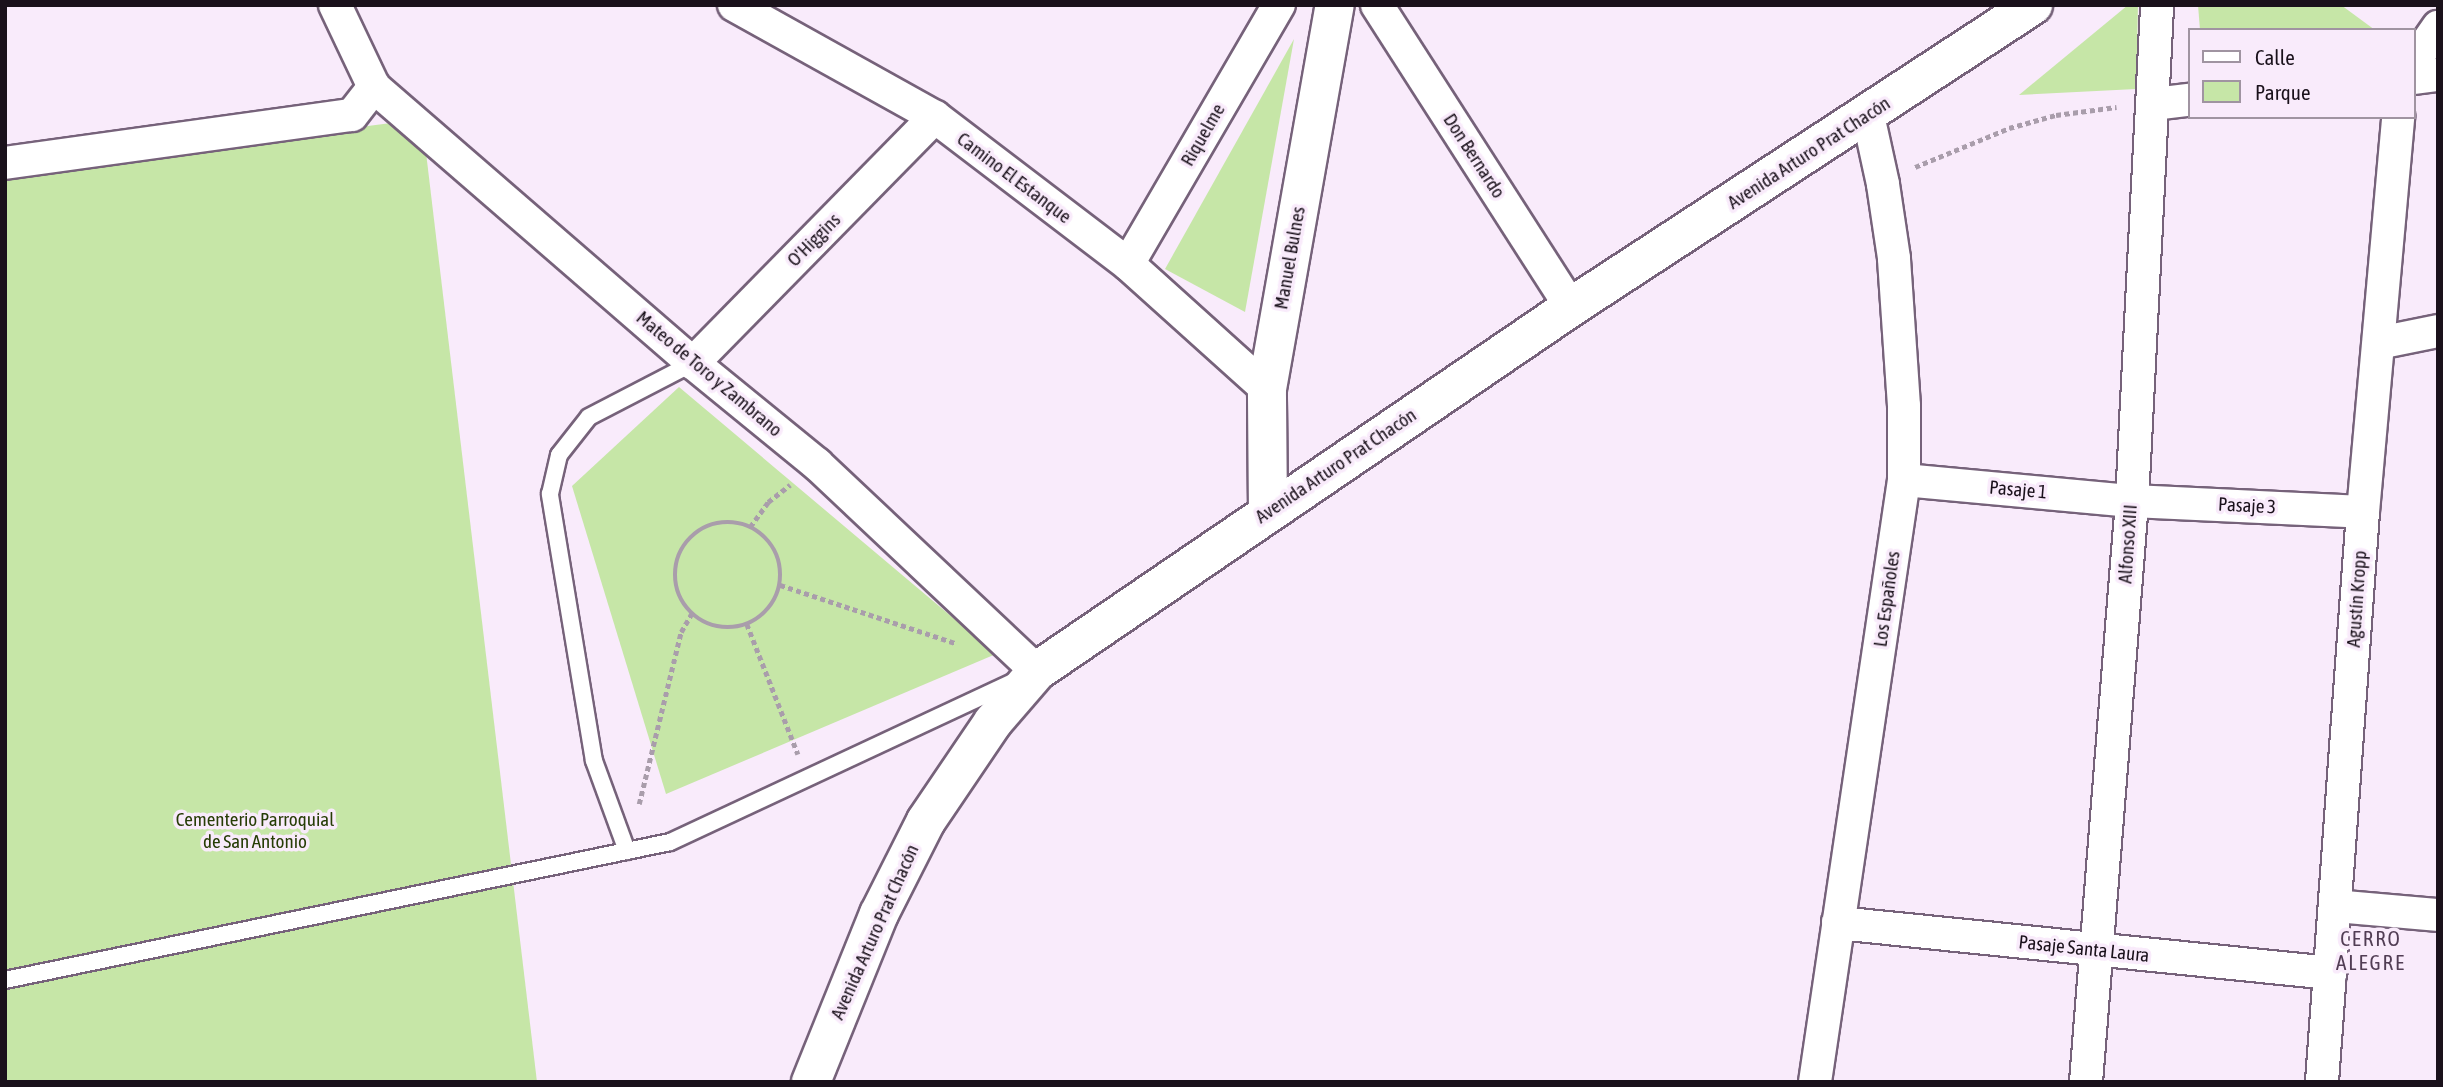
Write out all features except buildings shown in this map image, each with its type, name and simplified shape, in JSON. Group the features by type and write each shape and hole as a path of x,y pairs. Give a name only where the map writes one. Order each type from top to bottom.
{"street":[{"path":"5,163 352,115 374,87 335,5"},
{"name":"Camino El Estanque","path":"734,5 935,117 1128,264 1267,389"},
{"name":"Riquelme","path":"1128,264 1279,5"},
{"name":"Manuel Bulnes","path":"1268,513 1267,389 1335,5"},
{"name":"Don Bernardo","path":"1377,5 1571,307"},
{"name":"Avenida Arturo Prat Chacón","path":"811,1082 879,914 926,821 993,722 1037,671 1571,307 2033,5"},
{"name":"Alfonso XIII","path":"2086,1082 2132,500 2157,5"},
{"path":"2415,60 2438,27"},
{"path":"2415,78 2438,75"},
{"name":"Mateo de Toro y Zambrano","path":"374,87 693,363 817,464 1037,671"},
{"path":"2154,104 2188,100"},
{"name":"Los Españoles","path":"1815,1082 1904,480 1901,332 1883,184 1868,115"},
{"name":"O'Higgins","path":"693,363 935,117"},
{"name":"Agustín Kropp","path":"2322,1082 2363,512 2398,119"},
{"path":"2379,342 2438,331"},
{"name":"Pasaje 1","path":"1904,480 2132,500"},
{"name":"Pasaje 3","path":"2132,500 2363,512"},
{"path":"2335,906 2438,915"},
{"name":"Pasaje Santa Laura","path":"1838,923 2330,973"}],"lane":[{"path":"627,851 594,761 550,494 559,455 589,417 693,363"},
{"path":"5,980 670,842 1037,671"}],"path":[{"path":"1883,184 1955,148 2008,128 2081,111 2154,104"},
{"path":"750,527 768,502 817,464"},
{"path":"733,522 750,527 765,537 775,550 780,567 780,585 773,602 762,615 747,624 729,628 712,626 692,613 677,591 674,573 686,541 699,530 715,523 733,522"},
{"path":"780,585 960,645"},
{"path":"627,851 681,632 692,613"},
{"path":"747,624 807,778"}],"green space":[{"path":"2128,5 2138,5 2136,89 2019,95"},
{"path":"2198,5 2341,5 2372,28 2200,28"},
{"path":"1294,39 1245,312 1165,269"},
{"name":"Cementerio Parroquial de San Antonio","path":"422,119 537,1082 5,1082 5,173"},
{"path":"679,387 996,654 666,794 572,486"}],"district":[{"name":"CERRO ALEGRE","path":"2371,950"}]}
